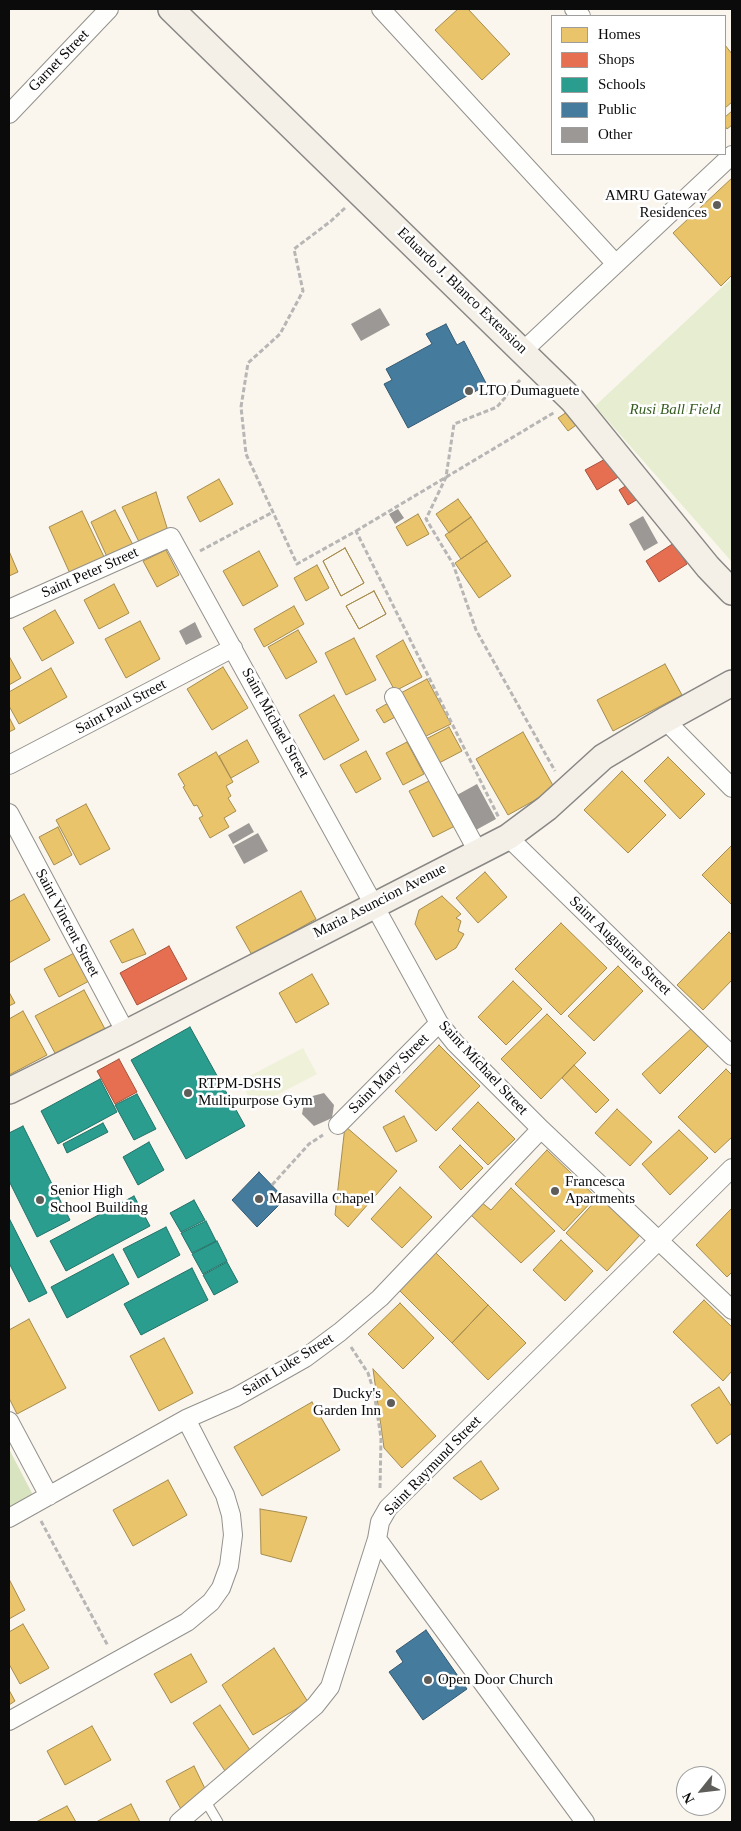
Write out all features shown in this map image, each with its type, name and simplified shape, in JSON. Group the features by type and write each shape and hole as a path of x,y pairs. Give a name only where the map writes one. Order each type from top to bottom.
{"street":[{"name":"Garnet Street","path":"9,114 108,9"},
{"name":"Eduardo J. Blanco Extension","path":"171,9 573,401 708,567 732,592"},
{"path":"381,9 616,264"},
{"path":"529,357 616,264 722,158"},
{"name":"Saint Michael Street","path":"171,537 439,1023 455,1043 541,1129 732,1310"},
{"name":"Saint Peter Street","path":"9,609 171,537"},
{"name":"Saint Paul Street","path":"9,765 233,648"},
{"name":"Maria Asuncion Avenue","path":"9,1091 508,837 548,808 602,757 732,683"},
{"path":"394,697 478,852"},
{"path":"665,720 732,788"},
{"name":"Saint Vincent Street","path":"9,813 126,1033"},
{"name":"Saint Augustine Street","path":"508,837 732,1056"},
{"name":"Saint Mary Street","path":"338,1125 439,1023"},
{"name":"Saint Luke Street","path":"9,1518 186,1419 236,1397 305,1358 340,1332 380,1298 541,1129"},
{"name":"Saint Raymund Street","path":"179,1822 315,1706 330,1687 378,1531 388,1508 732,1168"},
{"path":"9,1721 187,1622 211,1602 221,1588 229,1566 233,1535 231,1515 225,1495 186,1419"},
{"path":"9,1421 49,1496"},
{"path":"378,1531 585,1822"}],"lane":[{"path":"205,1800 218,1822"}],"path":[{"path":"360,193 331,221 294,249 303,290 280,334 248,363 241,407 246,454 297,564 356,532 573,401"},
{"path":"529,357 497,406 454,424 446,477 426,519 453,564 476,630 566,791"},
{"path":"184,560 273,512"},
{"path":"356,532 508,837"},
{"path":"272,1186 309,1144 338,1125"},
{"path":"340,1332 359,1357 368,1373 374,1392 381,1438 378,1531"},
{"path":"32,1505 116,1660"}],"green space":[{"name":"Rusi Ball Field","path":"732,278 732,562 595,406"},
{"path":"303,1048 317,1074 254,1107 240,1081"},
{"path":"9,1449 33,1495 9,1508"}],"building: Homes":[{"path":"458,9 468,9 510,54 482,80 435,30"},
{"path":"726,46 732,54 732,102 726,107"},
{"path":"732,111 732,125 727,129 726,128 726,116"},
{"name":"AMRU Gateway Residences","path":"732,178 732,275 721,286 673,233"},
{"path":"570,410 579,423 568,431 558,418"},
{"path":"219,479 233,504 200,522 187,497"},
{"path":"156,492 168,531 140,544 122,507"},
{"path":"458,499 471,517 449,533 436,514"},
{"path":"115,510 134,547 108,559 91,522"},
{"path":"82,511 106,561 72,578 49,527"},
{"path":"418,514 429,534 407,546 396,527"},
{"path":"471,517 487,541 461,559 445,535"},
{"path":"487,541 511,576 479,598 455,563"},
{"path":"345,548 364,583 341,596 323,561"},
{"path":"345,548 364,583 341,596 323,561"},
{"path":"166,550 179,575 157,587 143,561"},
{"path":"9,551 18,572 9,576"},
{"path":"259,551 278,586 243,606 223,571"},
{"path":"317,565 329,588 306,601 294,578"},
{"path":"114,584 129,613 99,629 84,600"},
{"path":"374,591 386,614 359,629 346,606"},
{"path":"374,591 386,614 359,629 346,606"},
{"path":"294,606 304,624 264,647 254,629"},
{"path":"55,610 74,643 42,661 23,628"},
{"path":"140,621 160,659 126,678 105,639"},
{"path":"298,630 317,662 286,679 268,647"},
{"path":"354,638 376,680 346,695 325,653"},
{"path":"403,640 422,677 395,691 376,656"},
{"path":"9,656 21,678 9,685"},
{"path":"665,664 682,695 613,731 597,700"},
{"path":"223,667 248,708 212,730 187,689"},
{"path":"51,668 67,697 19,724 9,706 9,692"},
{"path":"427,679 451,724 422,738 399,694"},
{"path":"334,695 359,740 324,760 299,715"},
{"path":"390,702 397,716 384,723 376,710"},
{"path":"9,717 15,729 9,732"},
{"path":"449,727 462,751 439,763 426,739"},
{"path":"523,732 555,789 508,815 476,759"},
{"path":"247,740 259,762 231,778 219,756"},
{"path":"407,742 424,774 403,785 386,753"},
{"path":"366,751 381,779 356,793 340,765"},
{"path":"216,752 233,782 226,786 231,796 228,798 236,811 224,818 229,827 210,838 199,818 203,816 197,805 194,806 178,774"},
{"path":"668,757 705,794 680,819 644,781"},
{"path":"622,771 666,815 628,853 584,810"},
{"path":"433,779 457,825 433,837 409,791"},
{"path":"86,804 110,849 80,865 56,820"},
{"path":"58,827 72,855 54,865 39,837"},
{"path":"732,845 732,905 702,875"},
{"path":"485,872 507,897 478,923 456,898"},
{"path":"301,891 316,919 252,955 236,927"},
{"path":"24,894 50,940 9,963 9,902"},
{"path":"442,896 461,914 456,918 461,921 458,931 464,934 456,948 436,960 415,924 419,910"},
{"path":"561,923 607,968 561,1015 515,969"},
{"path":"133,929 146,954 122,963 110,941"},
{"path":"729,932 732,935 732,980 703,1010 677,985"},
{"path":"74,953 89,981 59,997 44,969"},
{"path":"618,966 643,991 594,1041 568,1016"},
{"path":"312,974 329,1004 296,1023 279,993"},
{"path":"513,981 542,1009 506,1045 478,1017"},
{"path":"84,990 105,1029 56,1055 35,1016"},
{"path":"9,992 15,1003 9,1006"},
{"path":"23,1011 47,1055 9,1075 9,1019"},
{"path":"547,1014 586,1053 541,1099 501,1059"},
{"path":"693,1027 710,1044 660,1094 642,1074"},
{"path":"439,1045 480,1086 436,1131 395,1091"},
{"path":"574,1065 609,1100 596,1113 562,1078"},
{"path":"726,1069 732,1075 732,1137 715,1153 678,1117"},
{"path":"478,1102 515,1139 488,1165 452,1129"},
{"path":"617,1109 652,1142 630,1166 595,1133"},
{"path":"404,1116 417,1141 396,1152 383,1127"},
{"path":"345,1126 397,1171 348,1227 335,1215"},
{"path":"679,1130 708,1158 670,1195 642,1164"},
{"path":"460,1145 483,1168 461,1190 439,1167"},
{"name":"Francesca Apartments","path":"547,1150 596,1197 564,1231 515,1184"},
{"path":"400,1187 432,1217 402,1248 371,1219"},
{"path":"511,1188 555,1231 521,1263 470,1214 481,1202 491,1210"},
{"path":"599,1197 640,1235 607,1271 566,1233"},
{"path":"732,1208 732,1272 727,1277 696,1245"},
{"path":"561,1240 593,1271 565,1301 533,1270"},
{"path":"433,1250 488,1305 452,1343 396,1287"},
{"path":"704,1300 732,1327 732,1371 723,1381 673,1332"},
{"path":"400,1303 434,1338 403,1369 368,1334"},
{"path":"488,1305 526,1343 488,1380 452,1343"},
{"path":"29,1319 66,1388 17,1414 9,1398 9,1330"},
{"path":"164,1338 193,1393 159,1411 130,1356"},
{"name":"Ducky's Garden Inn","path":"373,1369 436,1436 402,1468 384,1448"},
{"path":"719,1387 732,1407 732,1433 717,1444 691,1405"},
{"path":"312,1402 340,1450 262,1496 234,1447"},
{"path":"481,1461 499,1489 481,1500 453,1478"},
{"path":"168,1480 187,1515 133,1546 113,1510"},
{"path":"260,1509 307,1517 291,1562 261,1554"},
{"path":"9,1579 25,1610 9,1619"},
{"path":"23,1624 49,1668 20,1684 9,1664 9,1632"},
{"path":"274,1648 308,1702 253,1735 222,1685"},
{"path":"191,1654 207,1682 171,1703 154,1674"},
{"path":"9,1690 15,1701 9,1705"},
{"path":"220,1705 254,1756 227,1774 193,1723"},
{"path":"92,1726 111,1760 65,1785 47,1751"},
{"path":"194,1766 210,1799 183,1813 166,1781"},
{"path":"131,1804 140,1822 96,1822"},
{"path":"67,1806 76,1822 36,1822"}],"building: Shops":[{"path":"609,457 620,476 597,490 585,470"},
{"path":"632,482 641,497 628,505 619,490"},
{"path":"674,543 687,564 659,582 646,561"},
{"path":"169,946 187,979 137,1005 120,973"},
{"path":"119,1059 137,1092 115,1104 97,1071"}],"building: Schools":[{"name":"RTPM-DSHS Multipurpose Gym","path":"190,1027 245,1126 186,1159 131,1060"},
{"path":"100,1079 117,1112 58,1144 41,1111"},
{"path":"137,1094 156,1129 134,1140 115,1105"},
{"path":"103,1123 108,1132 67,1153 63,1144"},
{"name":"Senior High School Building","path":"23,1126 70,1220 37,1237 9,1181 9,1133"},
{"path":"149,1142 164,1170 138,1185 123,1157"},
{"name":"Senior High School Building","path":"134,1196 150,1226 66,1271 50,1241"},
{"path":"194,1200 205,1220 181,1232 170,1213"},
{"path":"9,1218 47,1293 29,1302 9,1263"},
{"path":"206,1221 216,1241 192,1253 181,1233"},
{"path":"166,1227 180,1255 138,1278 123,1249"},
{"path":"217,1241 227,1261 203,1274 192,1254"},
{"path":"113,1254 129,1284 67,1318 51,1287"},
{"path":"227,1262 238,1282 214,1295 203,1275"},
{"path":"192,1268 208,1300 141,1335 124,1304"}],"building: Public":[{"path":"446,324 457,345 464,341 487,385 408,428 384,384 392,380 386,369 432,344 426,334"},
{"name":"Masavilla Chapel","path":"259,1172 285,1199 257,1227 232,1200"},
{"name":"Open Door Church","path":"426,1630 467,1689 423,1720 389,1672 403,1662 396,1651"}],"building: Other":[{"path":"380,308 390,325 361,341 351,324"},
{"path":"398,509 404,518 395,524 389,514"},
{"path":"643,516 658,543 644,551 629,524"},
{"path":"195,622 202,637 186,645 179,631"},
{"path":"477,784 496,819 476,830 457,795"},
{"path":"249,823 254,832 233,844 228,835"},
{"path":"258,833 268,851 244,864 234,846"},
{"path":"324,1093 334,1105 332,1118 314,1126 302,1114 305,1098"}],"place":[{"name":"AMRU Gateway Residences","path":"717,205"},
{"name":"LTO Dumaguete","path":"469,391"},
{"name":"RTPM-DSHS Multipurpose Gym","path":"188,1093"},
{"name":"Francesca Apartments","path":"555,1191"},
{"name":"Masavilla Chapel","path":"259,1199"},
{"name":"Senior High School Building","path":"40,1200"},
{"name":"Ducky's Garden Inn","path":"391,1403"},
{"name":"Open Door Church","path":"428,1680"}]}
